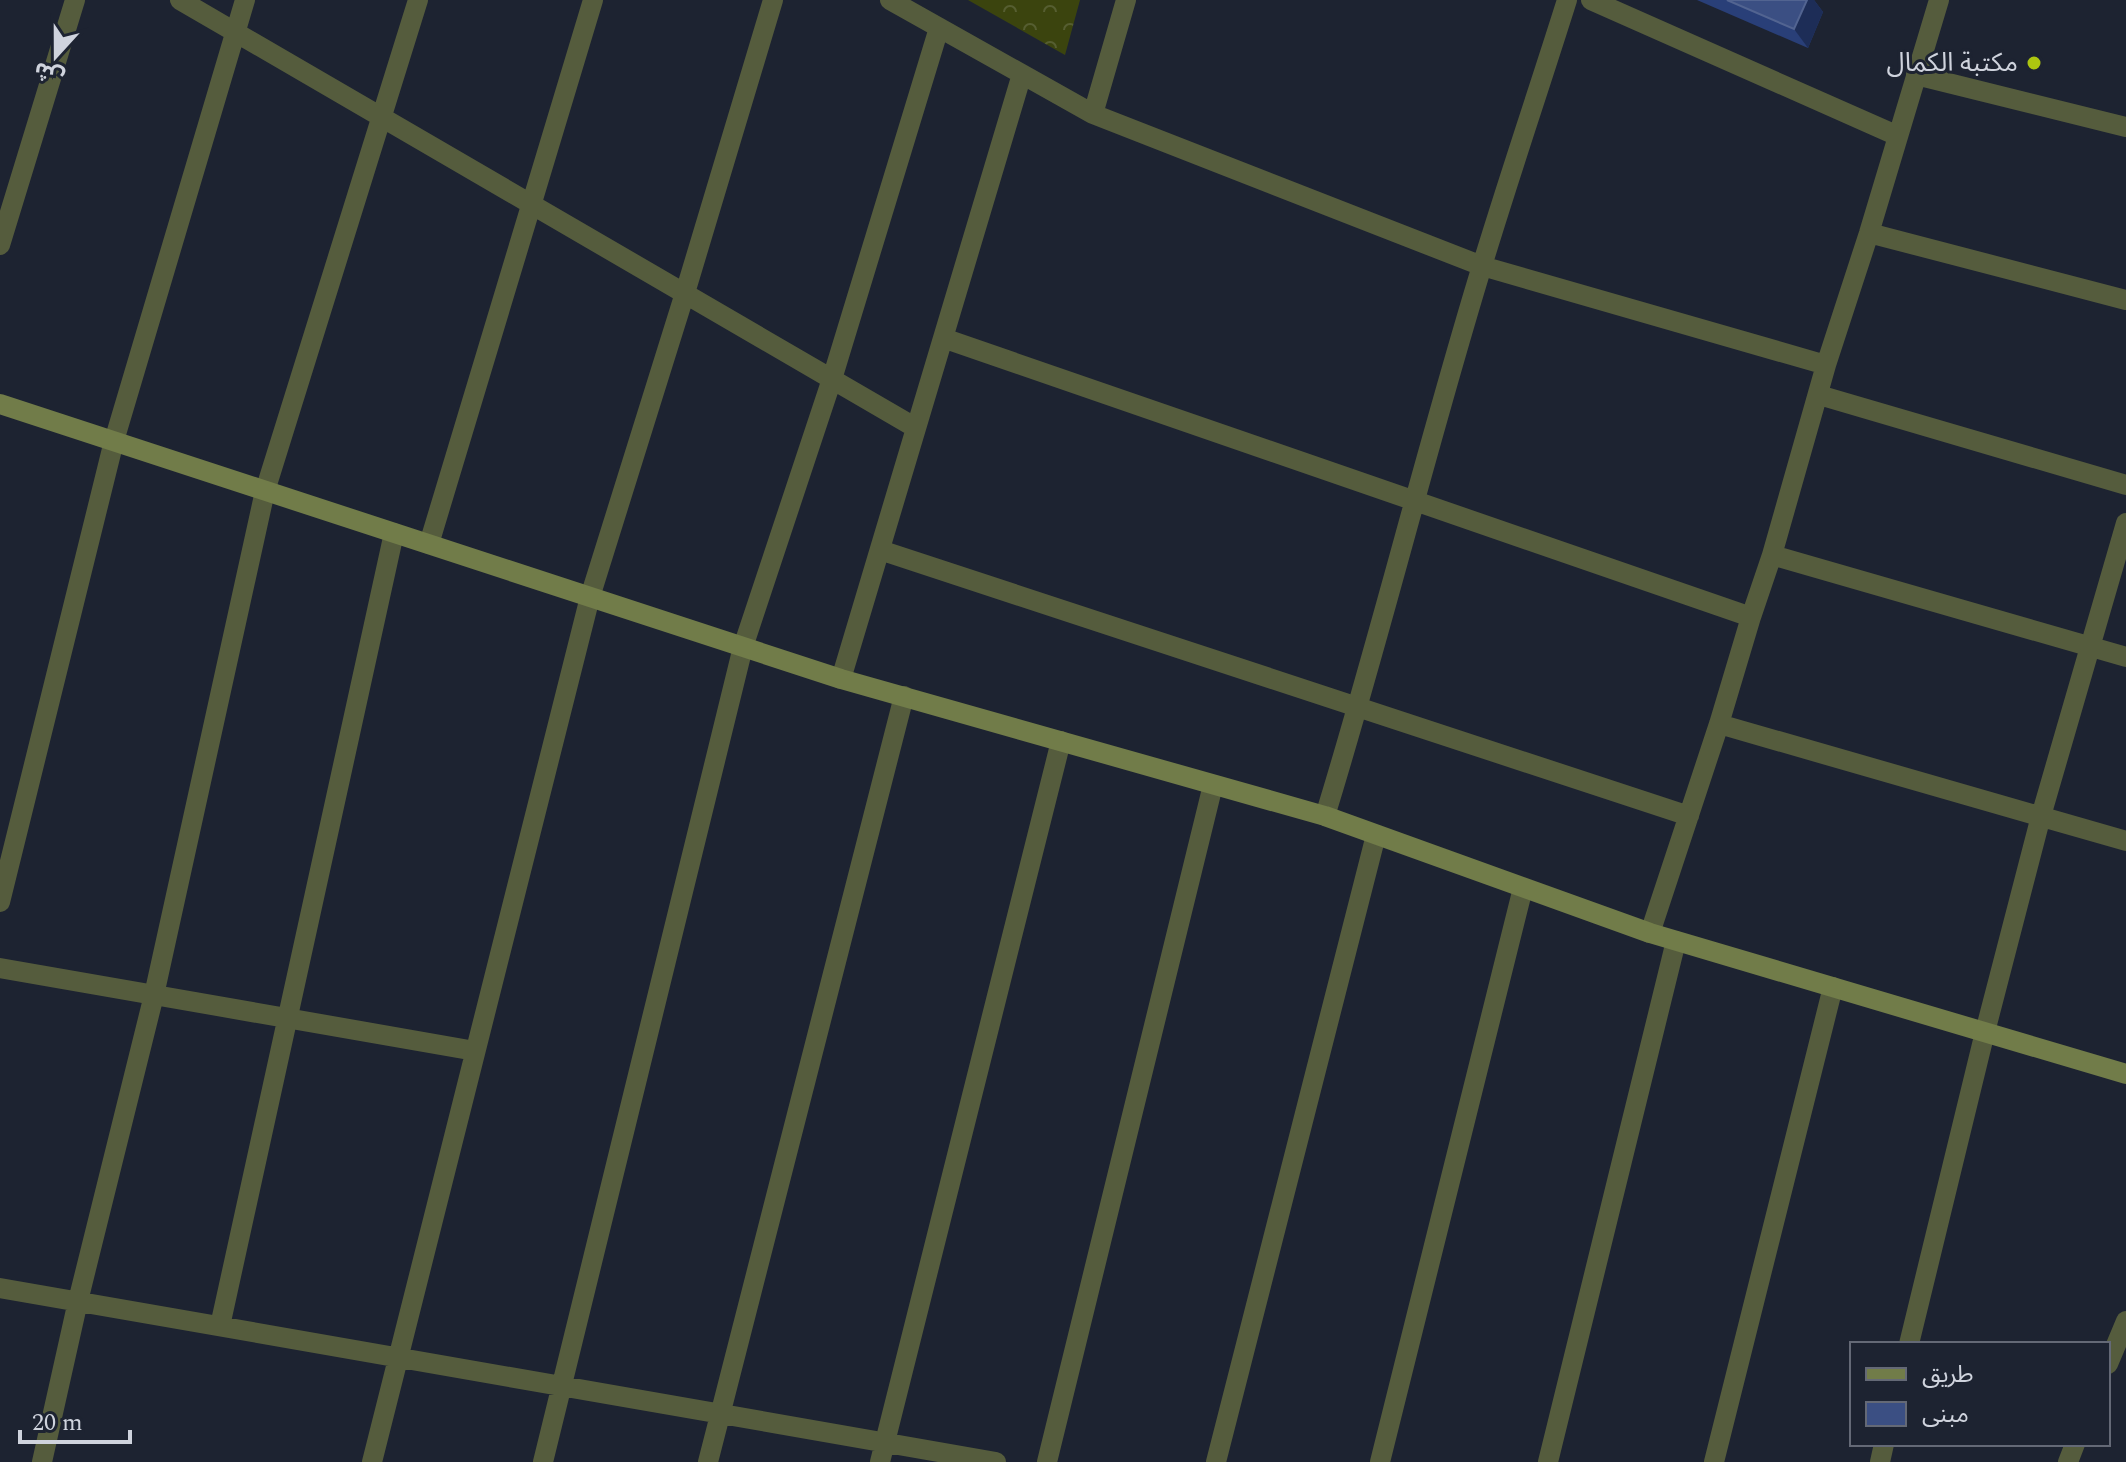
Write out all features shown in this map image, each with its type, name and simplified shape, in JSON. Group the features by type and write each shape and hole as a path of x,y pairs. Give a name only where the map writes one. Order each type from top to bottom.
{"street":[{"path":"0,245 75,0"},
{"path":"180,0 916,428"},
{"path":"0,902 114,441 245,0"},
{"path":"42,1462 78,1301 154,995 265,491 418,0"},
{"path":"429,544 593,0"},
{"path":"372,1462 590,597 773,0"},
{"path":"890,0 1093,114 1482,266 1826,365"},
{"path":"1093,114 1126,0"},
{"path":"1325,816 1482,266 1567,0"},
{"path":"1591,0 1898,136"},
{"path":"1650,933 1772,555 1826,365 1939,0"},
{"path":"543,1462 743,647 832,379 939,28"},
{"path":"841,679 1022,74"},
{"path":"1916,75 2126,127"},
{"path":"1869,233 2126,300"},
{"path":"943,338 1751,617"},
{"path":"1819,395 2126,485"},
{"path":"0,404 841,679 1325,816 1650,933 2126,1074"},
{"path":"1909,1342 2041,816 2126,523"},
{"path":"220,1326 394,533"},
{"path":"880,550 1689,816"},
{"path":"1772,555 2126,657"},
{"path":"708,1462 904,696"},
{"path":"1719,724 2126,841"},
{"path":"883,1452 1061,741"},
{"path":"1047,1462 1213,785"},
{"path":"1216,1462 1376,835"},
{"path":"1380,1462 1523,888"},
{"path":"1548,1462 1676,941"},
{"path":"0,968 475,1051"},
{"path":"1714,1462 1833,987"},
{"path":"0,1288 720,1414 883,1452 996,1462"},
{"path":"2110,1359 2126,1321"}],"green space":[{"path":"968,0 1080,0 1065,55"}],"building":[{"path":"1727,0 1807,0 1794,29"}],"place":[{"name":"مكتبة الكمال","path":"2034,63"}]}
